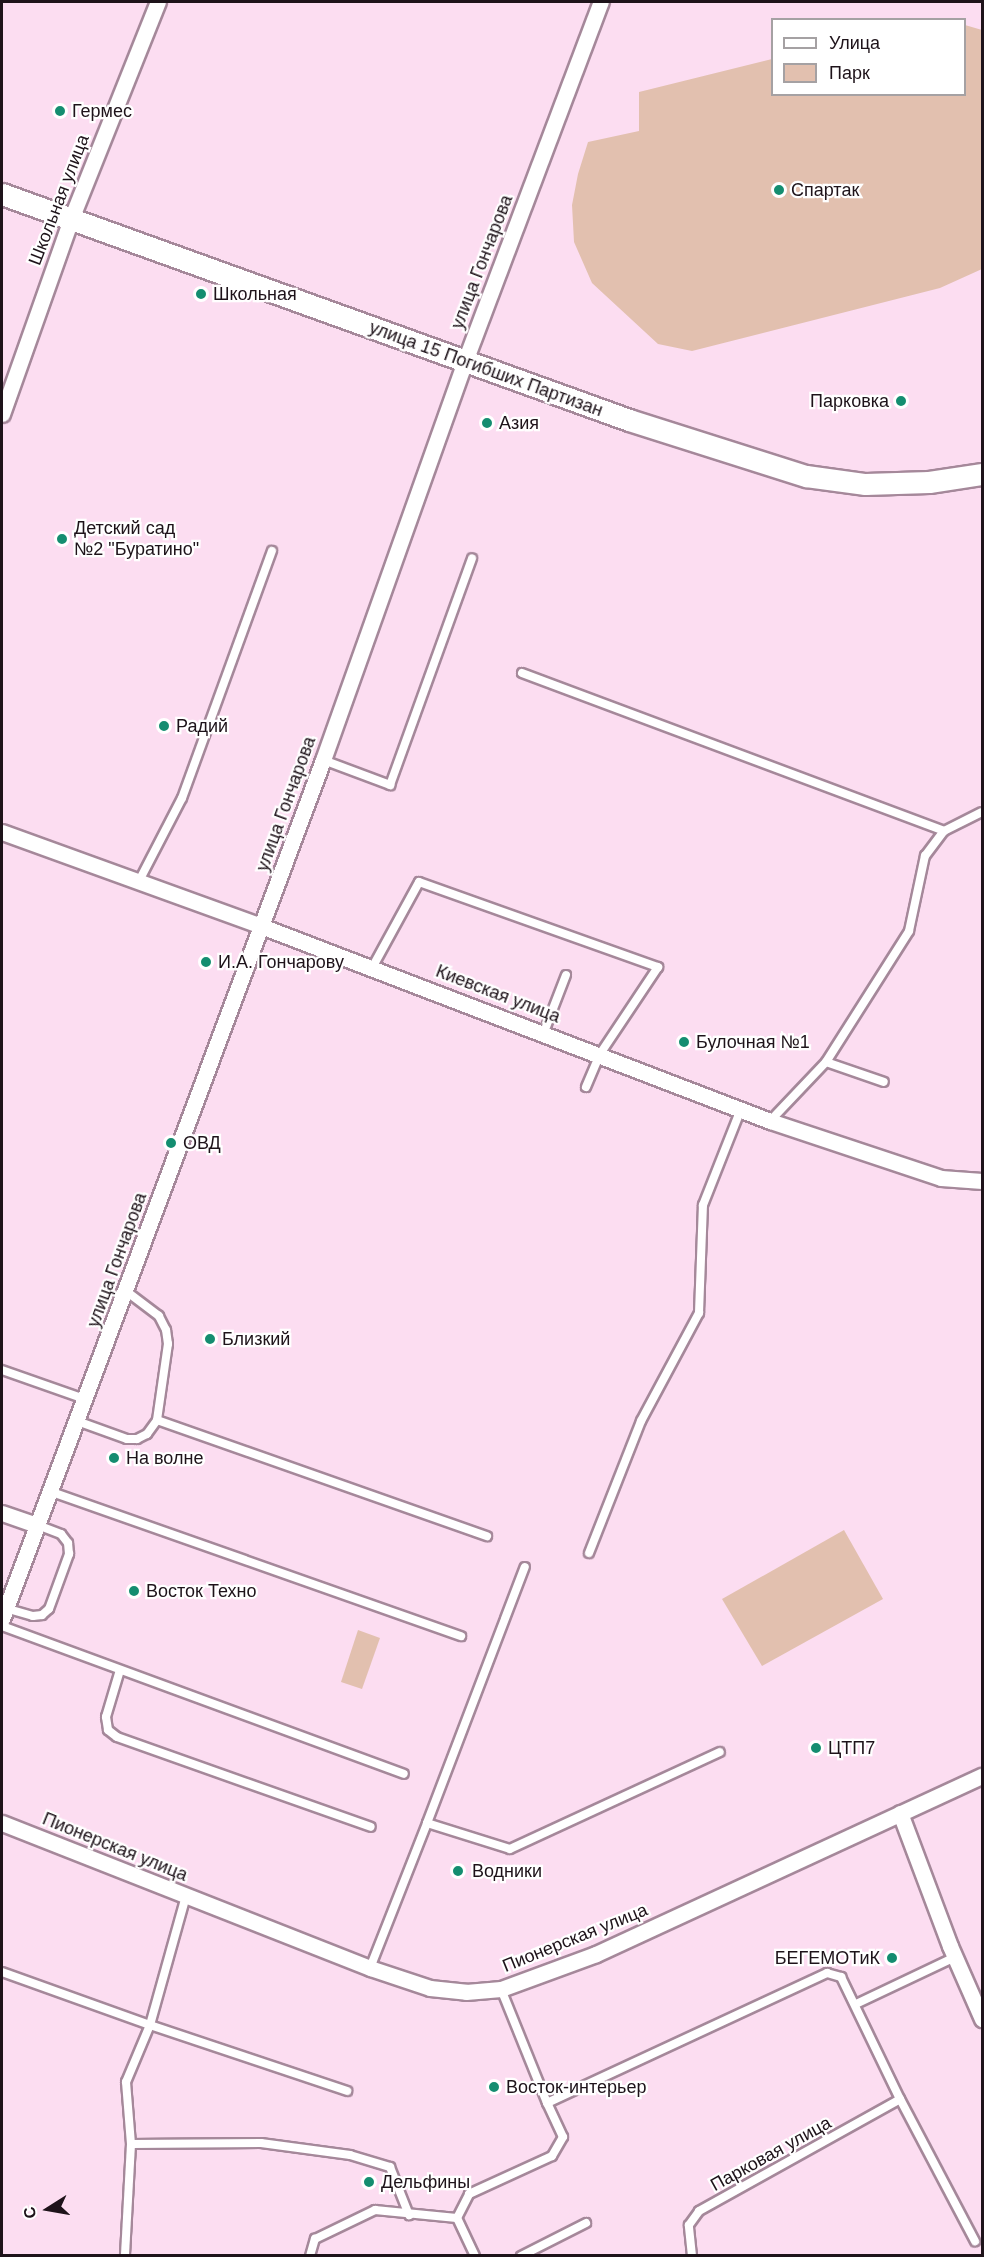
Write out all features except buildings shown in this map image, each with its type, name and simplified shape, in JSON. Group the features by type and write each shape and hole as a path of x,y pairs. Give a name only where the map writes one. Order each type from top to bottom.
{"street":[{"name":"Школьная улица","path":"2,414 71,219 158,2"},
{"name":"улица Гончарова","path":"3,1613 126,1291 323,759 465,361 601,2"},
{"name":"улица 15 Погибших Партизан","path":"2,194 629,420 806,476 865,484 929,483 982,474"},
{"name":"Киевская улица","path":"2,832 544,1032 770,1121 941,1178 982,1181"},
{"path":"2,1513 37,1525"},
{"name":"Пионерская улица","path":"2,1823 370,1968 430,1989 466,1992 501,1989 596,1954 982,1776"},
{"path":"900,1813 955,1957 982,2019"}],"lane":[{"path":"139,881 182,798 272,551"},
{"path":"323,759 390,785 471,558"},
{"path":"522,673 944,831"},
{"path":"770,1121 826,1062 909,931 925,856 944,831 982,812"},
{"path":"372,968 419,882 658,967 600,1054 586,1087"},
{"path":"544,1032 566,975"},
{"path":"826,1062 884,1082"},
{"path":"589,1553 641,1420 699,1313 703,1205 741,1109"},
{"path":"77,1421 127,1439 137,1439 147,1434 157,1420 168,1344 166,1330 159,1316 126,1291"},
{"path":"2,1370 85,1399"},
{"path":"157,1420 487,1536"},
{"path":"49,1491 461,1636"},
{"path":"3,1613 33,1616 42,1615 49,1609 69,1554 68,1543 61,1534 37,1525"},
{"path":"370,1968 525,1567"},
{"path":"2,1626 404,1774"},
{"path":"120,1670 106,1717 108,1730 117,1737 371,1827"},
{"path":"427,1823 510,1849 720,1752"},
{"path":"125,2256 131,2144 126,2082 150,2025 186,1896"},
{"path":"856,2004 955,1957"},
{"path":"2,1972 150,2025 347,2091"},
{"path":"547,2103 827,1973 841,1977 900,2099 975,2241"},
{"path":"457,2218 469,2194 552,2156 562,2137 501,1989"},
{"name":"Парковая улица","path":"692,2256 689,2225 699,2211 900,2099"},
{"path":"131,2144 261,2143 350,2155 390,2167 409,2215"},
{"path":"310,2256 315,2239 375,2210 457,2218"},
{"path":"457,2218 475,2256"},
{"path":"521,2256 586,2223"}],"green space":[{"name":"Спартак","path":"966,25 982,30 982,269 940,288 692,351 658,344 592,283 574,242 572,205 578,174 588,142 639,131 639,92 771,59 771,96 966,96"},
{"path":"844,1530 883,1599 762,1666 722,1599"},
{"path":"358,1630 380,1638 362,1689 341,1682"}],"place":[{"name":"Гермес","path":"60,111"},
{"name":"Спартак","path":"779,190"},
{"name":"Школьная","path":"201,294"},
{"name":"Парковка","path":"901,401"},
{"name":"Азия","path":"487,423"},
{"name":"Детский сад №2 \"Буратино\"","path":"62,539"},
{"name":"Радий","path":"164,726"},
{"name":"И.А. Гончарову","path":"206,962"},
{"name":"Булочная №1","path":"684,1042"},
{"name":"ОВД","path":"171,1143"},
{"name":"Близкий","path":"210,1339"},
{"name":"На волне","path":"114,1458"},
{"name":"Восток Техно","path":"134,1591"},
{"name":"ЦТП7","path":"816,1748"},
{"name":"Водники","path":"458,1871"},
{"name":"БЕГЕМОТиК","path":"892,1958"},
{"name":"Восток-интерьер","path":"494,2087"},
{"name":"Дельфины","path":"369,2182"}]}
